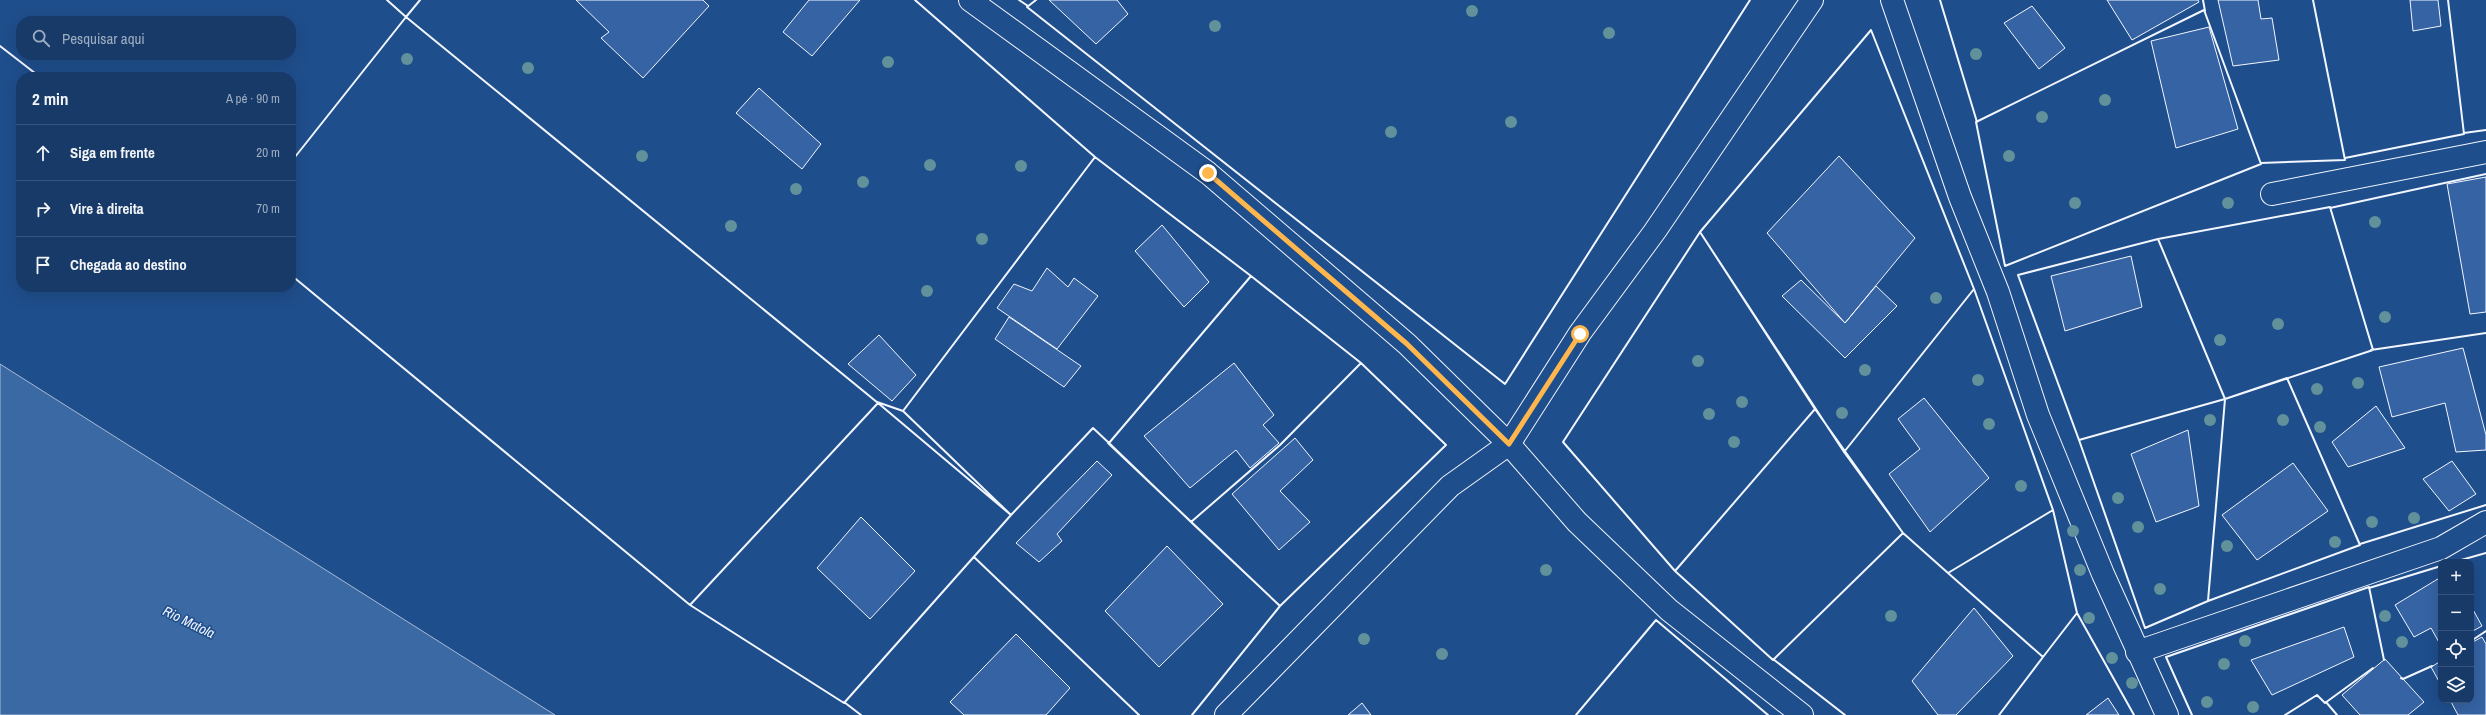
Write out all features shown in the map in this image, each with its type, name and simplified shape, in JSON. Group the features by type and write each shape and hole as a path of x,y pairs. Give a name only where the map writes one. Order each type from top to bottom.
{"street":[{"path":"970,0 1208,173 1407,344 1509,444 1577,522 1669,610 1802,715"},
{"path":"1226,715 1450,486 1509,444 1580,334 1655,231 1812,0"},
{"path":"1892,0 1960,197 1998,292 2038,415 2137,652 2167,715"},
{"path":"2272,194 2486,152"},
{"path":"2137,652 2441,548 2486,522"}],"water":[{"name":"Rio Matola","path":"0,364 555,715 0,715"}],"building":[{"path":"576,0 703,0 709,6 643,78 601,38 609,32"},
{"path":"809,0 860,0 812,56 783,32"},
{"path":"1049,0 1117,0 1128,14 1096,44"},
{"path":"2107,0 2198,0 2199,2 2132,40"},
{"path":"2218,0 2258,0 2261,19 2272,18 2279,60 2233,66"},
{"path":"2410,0 2438,0 2441,26 2413,31"},
{"path":"2032,6 2065,48 2039,69 2004,23"},
{"path":"2209,27 2238,129 2176,148 2151,41"},
{"path":"759,88 821,144 802,169 736,113"},
{"path":"1839,156 1915,238 1845,323 1767,233"},
{"path":"2486,177 2486,312 2470,314 2447,184"},
{"path":"1162,225 1209,282 1184,307 1135,251"},
{"path":"2131,256 2142,307 2065,331 2051,276"},
{"path":"1047,268 1068,287 1074,278 1098,296 1057,349 997,308 1014,284 1032,291"},
{"path":"1801,280 1845,323 1876,286 1897,306 1845,358 1782,296"},
{"path":"1009,317 1081,366 1064,387 995,339"},
{"path":"879,335 916,375 892,401 848,364"},
{"path":"2463,348 2486,435 2486,450 2456,452 2445,403 2392,417 2379,367"},
{"path":"1234,363 1274,415 1263,425 1279,443 1250,468 1236,450 1190,488 1144,436"},
{"path":"1924,398 1989,478 1930,532 1889,474 1920,449 1898,419"},
{"path":"2376,406 2405,448 2348,467 2332,442"},
{"path":"2188,430 2199,506 2156,522 2131,454"},
{"path":"1295,438 1313,460 1280,491 1310,522 1279,550 1232,494"},
{"path":"1097,461 1112,475 1057,534 1062,541 1039,562 1016,543"},
{"path":"2452,461 2476,494 2449,511 2423,479"},
{"path":"2293,463 2328,511 2257,560 2222,515"},
{"path":"861,517 915,571 870,619 817,568"},
{"path":"1167,546 1223,604 1159,667 1105,611"},
{"path":"2438,579 2438,641 2431,628 2414,637 2395,605"},
{"path":"1974,608 2013,656 1956,715 1938,715 1912,681"},
{"path":"2474,611 2482,626 2474,630"},
{"path":"2344,627 2354,657 2272,695 2251,660"},
{"path":"1016,634 1070,688 1046,715 964,715 950,702"},
{"path":"2482,637 2486,644 2486,715 2458,715 2452,703 2474,703 2474,641"},
{"path":"2385,659 2424,702 2408,715 2360,715 2342,695"},
{"path":"2438,663 2438,680 2431,667"},
{"path":"2108,698 2119,715 2086,715"},
{"path":"1362,703 1371,715 1348,715"}],"wall":[{"path":"387,0 406,17"},
{"path":"406,17 420,0"},
{"path":"877,402 903,411 1095,157 915,0"},
{"path":"1019,0 1028,6"},
{"path":"1036,0 1027,7 1505,384 1750,0"},
{"path":"1940,0 1977,122"},
{"path":"2203,0 2205,11"},
{"path":"2261,163 2345,160 2313,0"},
{"path":"2345,158 2464,134 2448,0"},
{"path":"2204,10 2261,164 2005,266 1976,122 2204,10"},
{"path":"296,156 406,17 878,403 690,605 296,279"},
{"path":"1871,30 1974,289 1844,452 1700,232 1871,30"},
{"path":"0,46 16,58"},
{"path":"18,60 34,72"},
{"path":"2464,133 2486,130"},
{"path":"1095,157 1251,276 1109,443 1093,428 1011,515 903,411 1095,157"},
{"path":"2330,208 2486,174"},
{"path":"2330,207 2373,350 2225,399 2158,239 2330,207"},
{"path":"1675,571 1815,409 1700,232 1563,442 1675,571 1773,660 1903,533 1815,409 1675,571"},
{"path":"2225,399 2079,440 2018,275 2158,239 2225,399 2208,601 2360,545 2287,378 2225,399"},
{"path":"1251,276 1361,363 1280,445 1191,522 1109,443 1251,276"},
{"path":"1974,289 2053,510 1948,573 1903,533 1844,452 1974,289"},
{"path":"2371,350 2486,333"},
{"path":"1361,363 1446,445 1280,606 1191,522 1280,445 1361,363"},
{"path":"2225,399 2208,601 2145,628 2079,440 2225,399"},
{"path":"878,403 1011,515 844,703 690,605 878,403"},
{"path":"1108,443 1280,606 1192,715"},
{"path":"2360,544 2486,505"},
{"path":"2053,510 2077,613 2043,657 1948,573 2053,510"},
{"path":"2465,559 2486,553"},
{"path":"974,557 1139,715"},
{"path":"2369,588 2438,567"},
{"path":"1948,573 2043,657 1999,715"},
{"path":"2192,715 2166,657 2369,587 2384,660"},
{"path":"2077,613 2134,715"},
{"path":"1576,715 1656,620 1768,715"},
{"path":"2474,639 2486,631"},
{"path":"1773,659 1845,715"},
{"path":"2401,678 2403,679 2432,666"},
{"path":"2285,715 2317,695 2325,703 2373,668"},
{"path":"844,702 861,715"},
{"path":"2326,702 2337,715"}],"route":[{"path":"1208,173 1407,344 1509,444 1580,334"}]}
